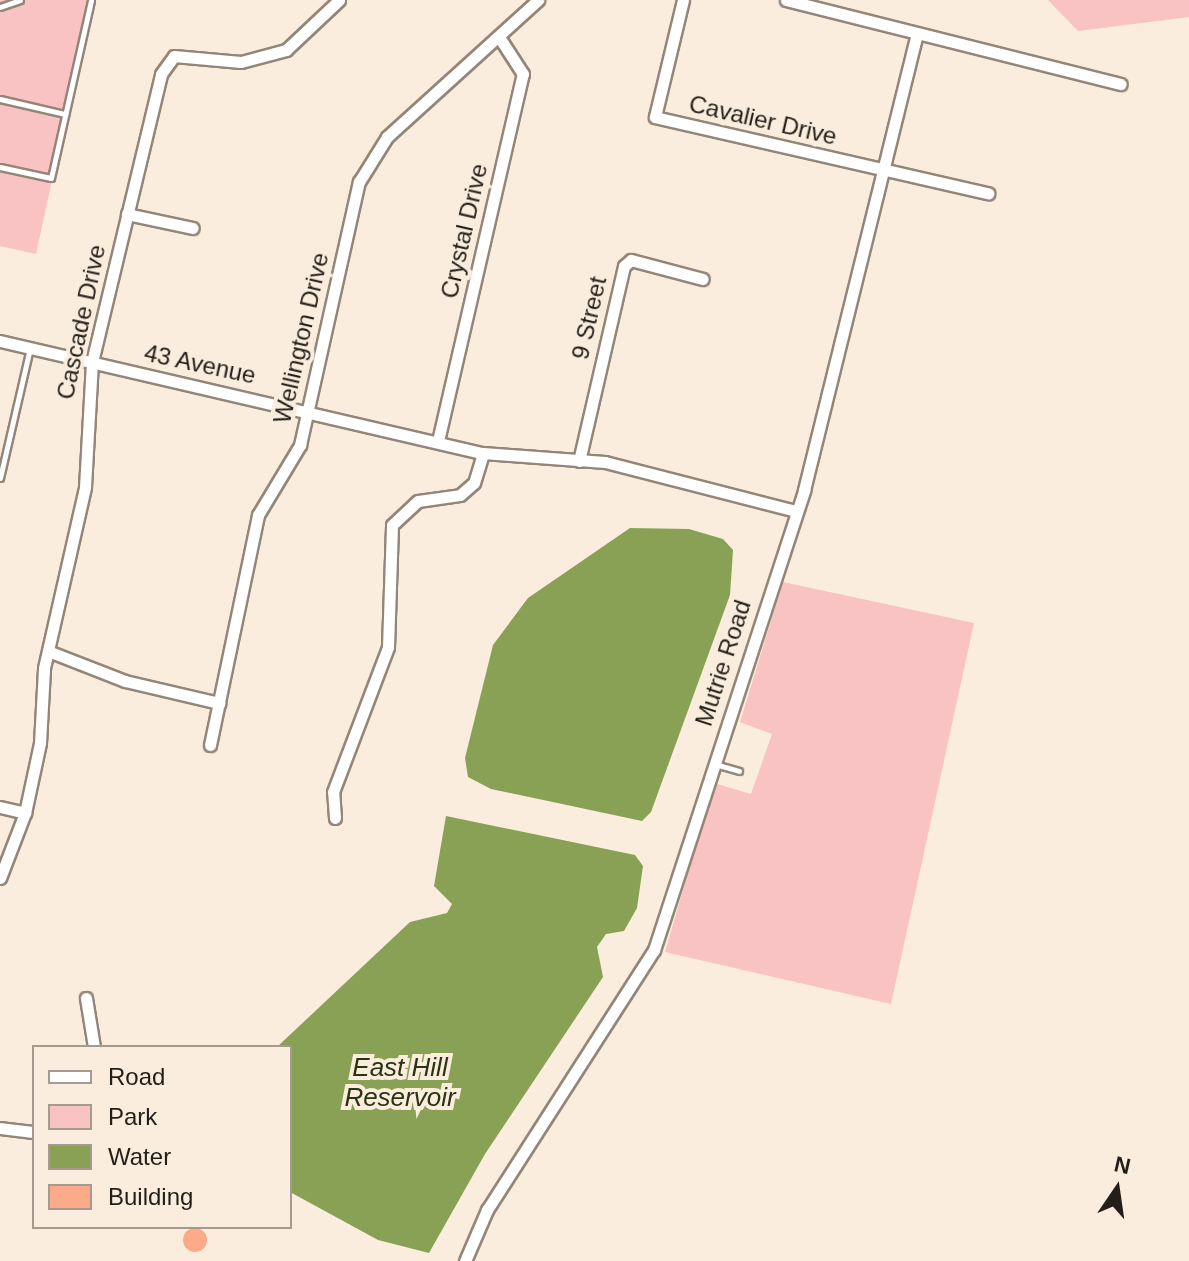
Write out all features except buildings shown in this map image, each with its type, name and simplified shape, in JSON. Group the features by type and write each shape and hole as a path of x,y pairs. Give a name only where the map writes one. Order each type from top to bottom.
{"street":[{"name":"Cascade Drive","path":"0,878 25,813 40,743 48,651 85,487 92,362 161,74 174,56 241,62 286,50 339,0"},
{"name":"Wellington Drive","path":"210,745 258,515 300,445 359,182 387,137 538,0"},
{"name":"Cavalier Drive","path":"683,0 655,117 884,171"},
{"path":"786,0 1121,84"},
{"name":"Mutrie Road","path":"465,1261 487,1210 654,950 796,511 917,35"},
{"name":"Crystal Drive","path":"438,441 523,74 499,37"},
{"path":"884,171 988,193"},
{"path":"127,214 193,228"},
{"name":"9 Street","path":"579,461 624,266 631,260 703,279"},
{"name":"43 Avenue","path":"0,341 483,453 579,461 796,511"},
{"path":"335,818 337,779 388,647 392,525 418,501 460,495 474,483 483,453"},
{"path":"48,651 125,681 219,703"},
{"path":"0,807 25,813"},
{"path":"86,998 94,1045"},
{"path":"0,1128 32,1132"}],"lane":[{"path":"0,7 20,0"},
{"path":"0,167 51,178 90,0"},
{"path":"0,99 65,114"},
{"path":"0,478 30,348"},
{"path":"714,764 739,771"}],"green space":[{"path":"0,0 91,0 36,254 0,246"},
{"path":"1048,0 1189,0 1189,17 1078,31"},
{"path":"783,582 974,623 891,1004 665,952 714,783 751,794 772,734 740,722"}],"water":[{"path":"630,528 689,529 723,539 733,550 730,595 651,812 642,821 491,789 468,777 465,758 493,645 528,598"},
{"name":"East Hill Reservoir","path":"446,816 635,855 643,866 637,908 624,931 606,934 597,947 603,977 485,1154 429,1253 378,1240 292,1193 292,1045 279,1045 410,922 447,913 452,904 434,886"}]}
